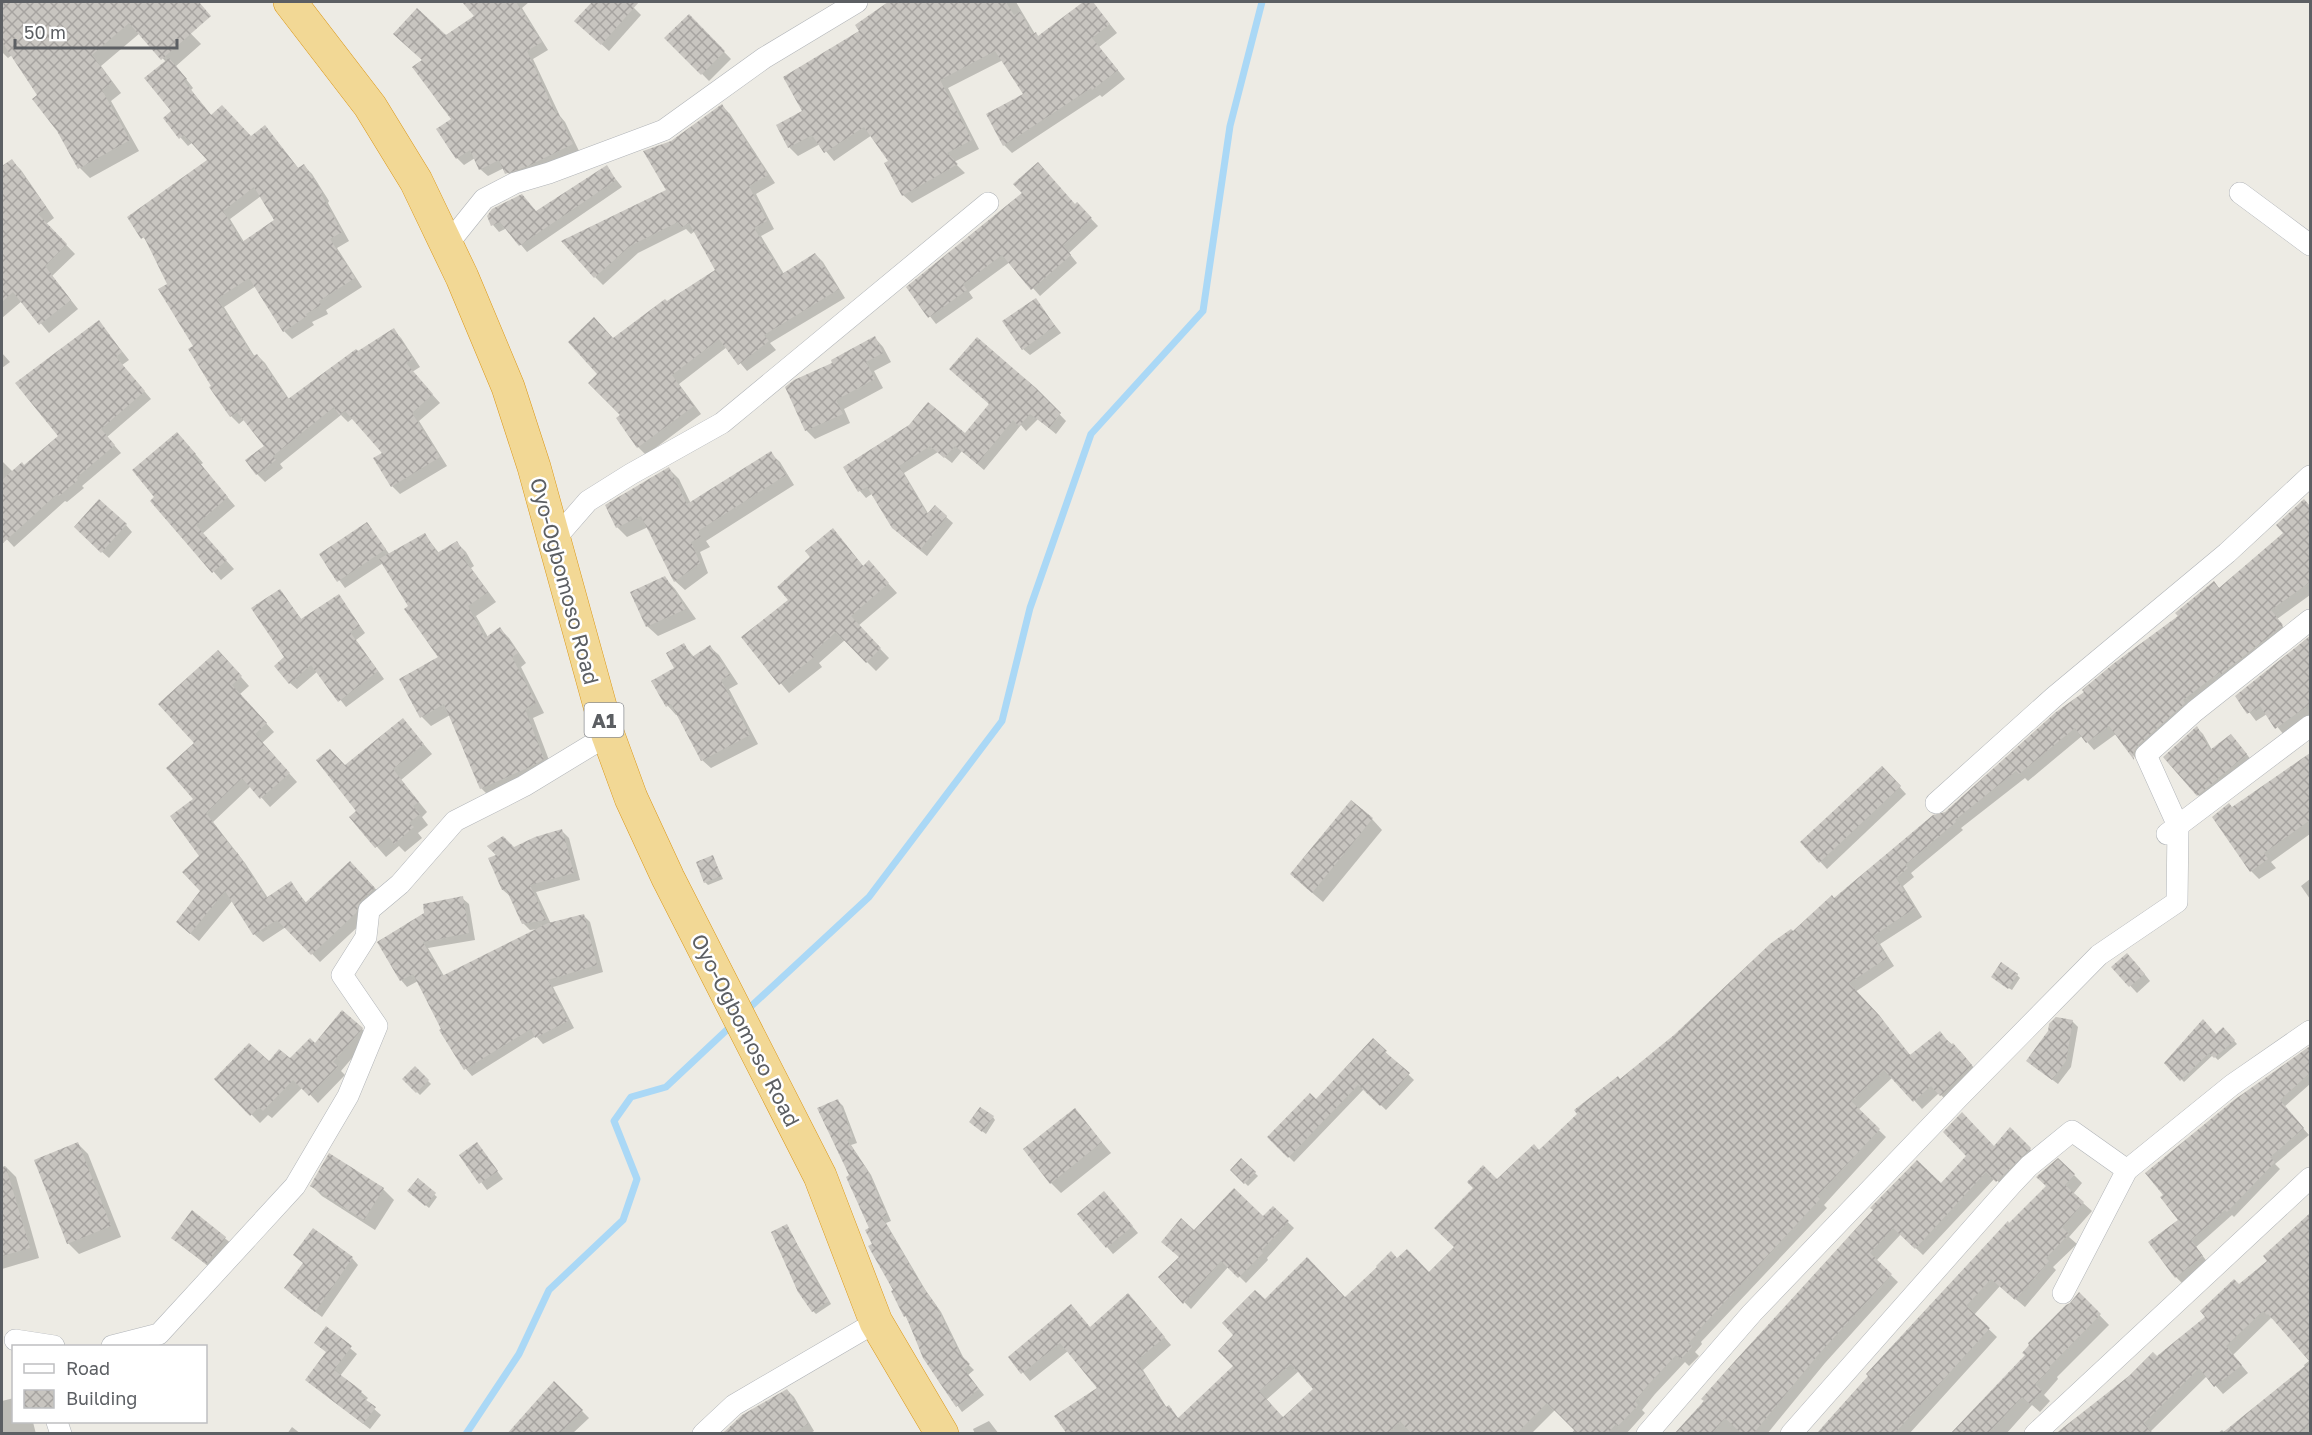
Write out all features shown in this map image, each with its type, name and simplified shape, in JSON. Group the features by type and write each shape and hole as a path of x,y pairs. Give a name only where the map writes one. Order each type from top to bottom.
{"highway":[{"name":"Oyo-Ogbomoso Road","path":"290,2 370,106 416,181 447,245 508,387 534,467 608,735 631,798 668,878 820,1176 876,1322 942,1434"}],"street":[{"path":"447,245 484,199 515,183 549,173 664,130 764,58 857,2"},
{"path":"2240,193 2310,245"},
{"path":"554,540 588,501 722,423 988,203"},
{"path":"1936,802 2054,697 2227,553 2310,476"},
{"path":"1647,1434 1752,1313 2099,955 2177,902 2171,831 2146,755 2195,711 2310,620"},
{"path":"2171,831 2310,726"},
{"path":"119,1345 159,1334 295,1186 342,1106 377,1026 342,975 366,937 369,910 400,884 454,821 524,786 608,735"},
{"path":"2063,1293 2127,1170 2232,1085 2310,1031"},
{"path":"1791,1434 2011,1185 2029,1166 2063,1138 2072,1131 2127,1170"},
{"path":"2035,1434 2310,1178"},
{"path":"703,1434 734,1405 876,1322"},
{"path":"12,1339 44,1345"}],"building":[{"path":"2,2 199,2 211,16 161,60 129,23 92,55 112,82 102,90 130,140 78,169 57,131 32,99 37,95 2,42"},
{"path":"462,2 516,2 542,42 527,51 556,114 558,113 573,144 528,166 505,174 499,160 479,170 470,150 456,159 436,129 451,119 412,67 422,60 393,34 417,8 446,35 474,16"},
{"path":"592,2 639,2 601,45 574,21"},
{"path":"888,2 1006,2 1014,15 1020,12 1033,34 1036,32 1038,36 1083,2 1093,2 1110,24 1092,38 1118,70 1092,90 1091,88 1003,146 986,114 1023,94 995,51 940,80 972,140 947,153 958,164 902,196 884,163 888,161 864,127 824,153 812,135 788,148 776,125 802,111 783,77 859,31 855,25"},
{"path":"689,14 725,51 701,75 664,38"},
{"path":"169,58 187,79 184,81 211,115 222,105 251,136 265,125 298,168 304,164 323,193 321,194 342,232 330,239 355,278 319,301 321,305 283,332 249,278 217,299 253,356 257,354 288,399 356,349 358,351 394,328 413,359 406,363 433,394 412,413 440,457 391,487 373,458 382,453 345,411 339,415 334,407 273,456 276,460 256,475 245,460 264,446 237,412 230,417 209,387 211,386 188,349 193,346 158,289 167,284 144,237 141,239 127,217 207,160 184,135 179,139 163,118 171,111 144,78","holes":["254,187 274,220 242,242 223,211"]},
{"path":"722,104 768,175 749,186 767,221 754,228 782,274 815,253 839,289 764,335 769,341 738,365 719,339 672,375 694,406 637,448 616,418 620,415 588,383 597,374 568,342 594,317 613,338 665,299 667,301 715,270 689,223 682,227 678,222 630,246 594,278 561,241 666,190 643,151 671,141"},
{"path":"12,159 47,208 38,214 67,244 45,266 71,300 39,325 13,292 2,302 2,166"},
{"path":"1038,162 1075,204 1077,202 1092,218 1063,245 1071,255 1031,290 1002,255 963,284 967,290 928,318 906,287 1022,193 1013,184"},
{"path":"607,165 616,180 519,246 500,222 491,226 487,216 492,209 522,194 536,211"},
{"path":"1036,298 1055,326 1022,350 1002,321"},
{"path":"99,320 122,352 116,357 145,391 101,429 115,445 76,478 78,480 59,496 57,494 2,544 2,480 58,436 15,383"},
{"path":"875,336 883,353 866,362 875,379 836,400 843,414 805,431 785,387 794,380 832,363 831,360"},
{"path":"977,337 1061,413 1049,428 1030,414 1019,426 1013,420 977,464 955,446 944,458 930,446 899,466 927,514 935,505 947,516 920,550 892,528 867,487 858,492 843,467 909,425 928,402 965,433 989,404 949,369"},
{"path":"177,432 228,497 196,525 227,560 212,573 150,501 154,497 132,470"},
{"path":"771,451 786,475 698,531 701,537 691,542 700,563 674,582 641,516 616,528 605,505 669,467 687,504"},
{"path":"99,499 127,524 101,553 74,527"},
{"path":"2304,499 2310,506 2310,582 2271,610 2283,625 2221,674 2220,672 2183,700 2185,703 2137,746 2133,753 2134,760 2109,726 2086,743 2075,728 2019,774 2016,771 1955,820 1956,822 1905,865 1908,868 1896,878 1915,908 1873,936 1887,958 1849,983 1879,1015 1910,1055 1940,1031 1972,1065 1940,1096 1931,1086 1913,1102 1884,1070 1851,1101 1880,1129 1817,1196 1820,1199 1695,1334 1688,1343 1692,1347 1681,1359 1676,1355 1635,1401 1638,1405 1607,1434 1578,1434 1547,1403 1516,1434 1412,1434 1400,1421 1387,1434 1067,1434 1054,1416 1097,1388 1060,1343 1021,1374 1008,1357 1071,1304 1090,1327 1128,1293 1165,1337 1136,1361 1166,1407 1169,1405 1178,1418 1233,1366 1218,1351 1233,1335 1222,1323 1255,1290 1265,1299 1307,1257 1345,1297 1391,1251 1397,1258 1407,1249 1429,1272 1454,1247 1434,1228 1473,1188 1467,1182 1483,1165 1497,1179 1534,1144 1539,1150 1577,1114 1574,1110 1618,1076 1620,1079 1674,1035 1770,944 1791,929 1793,931 1832,895 1834,898 1933,815 1945,812 2056,712 2084,692 2082,690 2113,664 2178,616 2175,613 2214,581 2219,588 2283,533 2276,525","holes":["1291,1364 1313,1389 1283,1417 1259,1391"]},
{"path":"367,522 386,549 337,582 319,554"},
{"path":"833,528 863,566 869,560 889,583 851,616 881,648 866,663 836,632 811,654 814,657 779,685 741,637 788,600 777,587 810,557 805,551"},
{"path":"425,533 437,553 457,541 466,556 463,558 488,592 468,606 485,638 500,627 518,653 512,657 536,703 525,709 544,759 480,789 444,704 420,718 399,679 438,657 404,609 408,606 379,559"},
{"path":"665,576 686,609 646,627 630,592"},
{"path":"280,589 301,619 339,594 360,626 350,632 378,671 338,702 311,665 289,684 274,666 284,657 251,608"},
{"path":"2310,636 2310,704 2275,729 2260,706 2247,714 2235,696"},
{"path":"684,643 692,657 710,645 730,675 721,680 750,735 701,761 671,704 666,707 651,681 674,668 666,653"},
{"path":"218,650 242,676 232,685 267,723 255,734 290,773 260,799 242,778 206,813 237,852 266,898 291,881 305,903 350,861 375,888 360,901 356,913 311,955 277,920 253,935 225,891 190,934 176,922 200,891 182,872 199,856 170,816 193,799 166,768 194,743 158,704"},
{"path":"403,718 424,744 393,769 419,802 413,806 420,814 409,823 414,827 394,844 389,837 375,848 349,817 356,811 316,760 330,749 345,765"},
{"path":"2197,726 2210,750 2231,734 2247,754 2197,796 2163,757"},
{"path":"2310,753 2310,820 2264,853 2268,859 2250,872 2212,817 2229,803 2232,807"},
{"path":"1882,766 1901,786 1819,863 1800,842"},
{"path":"1351,800 1373,818 1312,893 1290,874"},
{"path":"562,829 574,873 530,885 546,920 522,924 506,889 502,890 488,858 496,855 487,846 503,836 514,847 535,837"},
{"path":"713,855 721,876 704,883 696,862"},
{"path":"463,896 469,933 423,942 442,976 548,923 584,914 597,965 548,980 568,1021 535,1038 531,1029 464,1070 439,1030 441,1029 413,974 400,981 377,942 424,913 423,904"},
{"path":"2127,953 2145,974 2129,987 2111,967"},
{"path":"2001,962 2018,974 2008,989 1991,977"},
{"path":"342,1010 363,1028 333,1062 338,1066 309,1096 293,1080 263,1111 259,1107 250,1116 214,1079 249,1043 269,1061 279,1049 290,1058 310,1038 315,1043"},
{"path":"2056,1017 2073,1020 2066,1061 2052,1080 2026,1061 2048,1031 2049,1024"},
{"path":"2203,1019 2216,1034 2223,1027 2235,1040 2214,1058 2209,1053 2180,1081 2164,1063"},
{"path":"1373,1038 1387,1051 1385,1052 1410,1073 1380,1106 1358,1085 1288,1158 1267,1137 1310,1093 1316,1099"},
{"path":"2310,1046 2310,1073 2280,1100 2304,1128 2270,1157 2275,1162 2227,1212 2225,1210 2191,1240 2203,1256 2175,1278 2148,1242 2178,1220 2160,1197 2163,1195 2145,1173 2234,1100"},
{"path":"415,1066 429,1080 416,1093 402,1079"},
{"path":"838,1099 853,1137 847,1140 866,1168 887,1215 882,1217 921,1284 936,1305 960,1354 970,1364 964,1369 979,1389 956,1407 923,1358 906,1316 904,1317 891,1291 893,1290 868,1246 872,1244 865,1230 869,1228 846,1177 849,1175 817,1108"},
{"path":"980,1107 994,1116 982,1132 969,1122"},
{"path":"1075,1108 1102,1142 1050,1184 1023,1149"},
{"path":"1962,1112 1994,1146 2010,1127 2031,1148 1996,1182 1986,1172 1915,1249 1893,1228 1870,1253 1892,1274 1817,1356 1753,1434 1742,1434 1725,1418 1711,1434 1674,1434 1704,1401 1701,1399 1873,1210 1870,1208 1917,1160 1941,1183 1966,1156 1943,1132"},
{"path":"78,1142 111,1226 67,1244 34,1160"},
{"path":"477,1142 498,1171 479,1184 459,1155"},
{"path":"329,1153 384,1188 364,1220 310,1186"},
{"path":"1241,1158 1256,1172 1244,1184 1230,1170"},
{"path":"2058,1158 2075,1174 2065,1185 2084,1202 2062,1227 2069,1234 2046,1258 2049,1261 2015,1300 1991,1279 1966,1306 1990,1328 1894,1434 1816,1434 1868,1376 1866,1374 1955,1278 2008,1221 2009,1223 2046,1186 2036,1177"},
{"path":"6,1167 30,1248 2,1256 2,1168"},
{"path":"418,1178 436,1193 425,1206 407,1191"},
{"path":"1234,1188 1263,1216 1273,1206 1289,1221 1261,1251 1263,1253 1238,1278 1221,1261 1183,1304 1158,1277 1179,1257 1161,1242 1181,1218 1194,1230"},
{"path":"1104,1191 1133,1226 1106,1248 1077,1214"},
{"path":"192,1210 226,1237 206,1264 171,1238"},
{"path":"2310,1213 2310,1362 2263,1311 2226,1346 2242,1365 2214,1387 2199,1368 2144,1423 2152,1434 2055,1434 2129,1376 2153,1352 2157,1356 2205,1317 2200,1311 2234,1279 2239,1284 2267,1261 2263,1256"},
{"path":"787,1224 812,1274 829,1301 812,1312 798,1292 771,1232"},
{"path":"313,1228 353,1257 315,1312 284,1288 303,1263 293,1255"},
{"path":"2079,1292 2101,1314 2035,1384 2042,1391 2030,1404 2022,1397 1987,1434 1950,1434 2025,1355 2022,1353 2029,1345 2028,1343"},
{"path":"326,1326 352,1346 334,1370 362,1391 359,1395 376,1407 363,1424 305,1380 326,1352 314,1343"},
{"path":"2310,1362 2310,1424 2299,1434 2221,1434"},
{"path":"554,1381 583,1410 559,1434 507,1434"},
{"path":"787,1389 808,1424 791,1434 722,1434 742,1415"}],"waterway":[{"path":"746,1011 869,897 1002,721 1030,608 1091,434 1203,311 1230,126 1262,2"},
{"path":"466,1434 519,1354 549,1290 623,1220 637,1179 614,1121 631,1097 666,1087 732,1025"}]}
